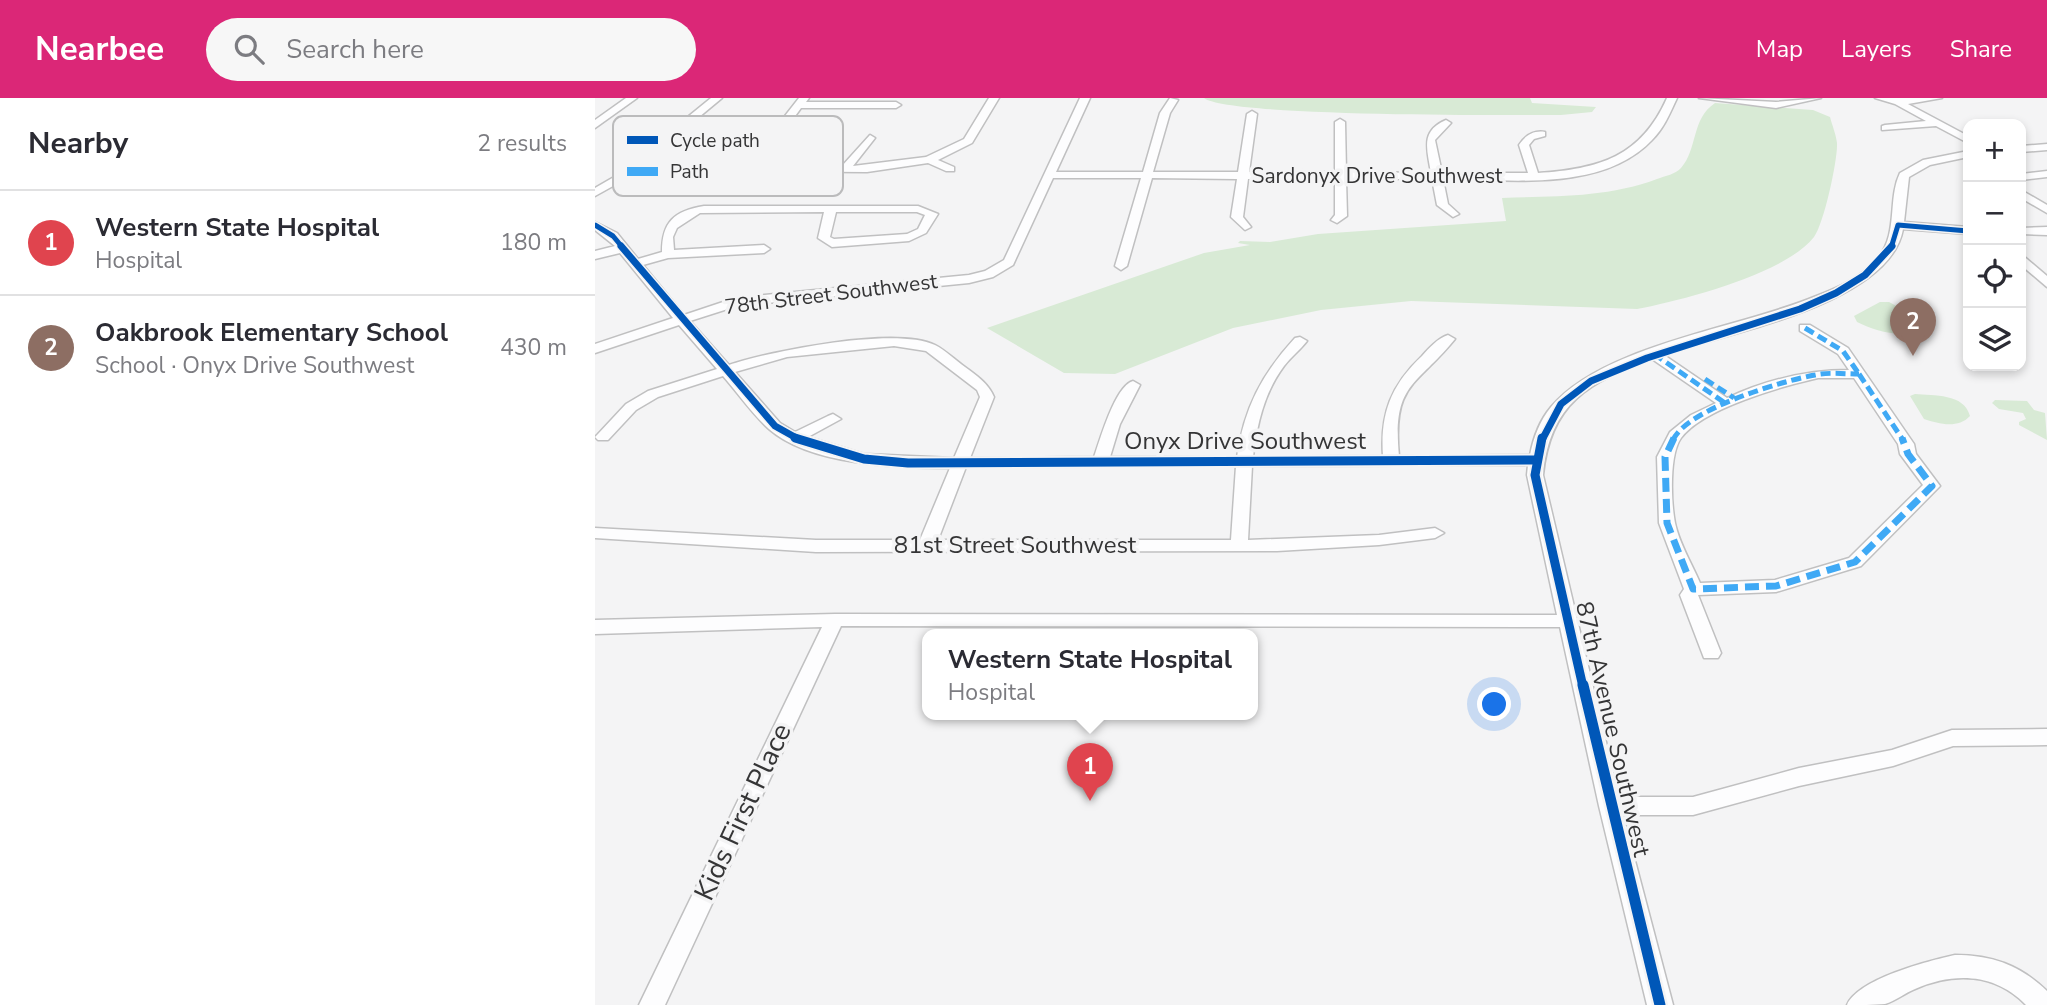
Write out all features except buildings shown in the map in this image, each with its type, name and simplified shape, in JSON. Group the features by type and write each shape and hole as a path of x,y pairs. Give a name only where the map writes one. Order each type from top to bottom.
{"street":[{"path":"595,125 632,98"},
{"path":"695,116 717,98"},
{"path":"845,169 892,167 929,160 968,141 993,98"},
{"path":"999,286 989,274 1009,262 1085,98"},
{"name":"Sardonyx Drive Southwest","path":"1049,175 1534,176 1589,171 1624,159 1664,118 1672,98"},
{"path":"1703,98 1776,104 1816,98"},
{"path":"1880,98 1898,102 1963,136"},
{"path":"1898,102 1937,98"},
{"path":"1121,266 1165,113 1173,100"},
{"path":"790,116 801,102 896,105"},
{"path":"1245,228 1237,217 1252,114"},
{"path":"1337,220 1341,216 1341,122"},
{"path":"1446,123 1430,138 1443,205 1453,214"},
{"path":"1885,128 1940,123"},
{"path":"1534,176 1524,145 1530,137 1541,134"},
{"path":"845,169 870,138"},
{"path":"2026,149 2047,147"},
{"path":"1537,460 1546,428 1557,409 1569,396 1593,380 1658,353 1796,310 1848,287 1865,276 1889,253 1898,225 1902,180 1907,172 1927,162 1963,155"},
{"path":"929,160 950,169"},
{"path":"2026,176 2047,174"},
{"path":"595,193 613,182"},
{"path":"2026,196 2047,210"},
{"path":"667,254 670,230 688,213 704,209 831,209 923,209 932,214 918,233 904,237 830,243 824,238 831,209"},
{"name":"Onyx Drive Southwest","path":"595,225 609,233 624,248 767,419 795,438 818,447 874,460 960,462 1537,460"},
{"path":"1898,225 1963,231"},
{"path":"2026,231 2047,231"},
{"path":"595,255 624,248"},
{"path":"635,264 667,254 764,249"},
{"path":"2026,263 2047,283"},
{"name":"78th Street Southwest","path":"595,349 680,318 750,300 989,274"},
{"path":"1693,589 1776,586 1855,562 1932,486 1907,454 1906,444 1843,351 1805,328"},
{"path":"1391,459 1387,430 1396,397 1417,369 1448,339"},
{"path":"1239,545 1250,418 1263,384 1277,363 1300,341"},
{"path":"603,437 624,413 639,401 725,370 787,353 894,342 926,346 986,392 927,545"},
{"path":"1658,353 1729,401"},
{"path":"1693,589 1667,523 1665,457 1675,435 1696,418 1762,387 1818,374 1859,374"},
{"path":"1101,461 1112,424 1133,385"},
{"path":"795,438 833,419"},
{"name":"87th Avenue Southwest","path":"1537,460 1535,475 1610,806 1660,1005"},
{"name":"81st Street Southwest","path":"595,533 779,545 1239,545 1337,543 1435,533"},
{"path":"1693,589 1689,595 1711,653"},
{"path":"595,627 835,620 1569,621"},
{"name":"Kids First Place","path":"652,1005 835,620"},
{"path":"1610,806 1693,806 1798,777 1893,758 1952,738 2047,737"},
{"path":"1860,1005 1903,981 1928,972 1980,966 1997,968 2018,979 2043,1005"}],"green space":[{"path":"1204,98 1530,98 1532,103 1596,107 1592,112 1561,115 1373,114 1263,109 1224,104"},
{"path":"1715,103 1813,110 1830,117 1836,140 1833,176 1826,206 1814,237 1781,263 1732,284 1637,309 1411,301 1321,310 1233,328 1115,374 1064,373 987,328 1204,253 1250,245 1238,243 1240,241 1270,242 1318,234 1506,221 1502,198 1580,195 1638,185 1670,175 1681,168 1690,152 1702,117"},
{"path":"1880,302 1889,302 1926,322 1926,327 1901,334 1873,329 1857,322 1854,316"},
{"path":"1915,394 1955,399 1962,403 1970,416 1954,424 1924,419 1910,396"},
{"path":"1995,400 2027,401 2034,410 2045,413 2047,440 2019,425 2019,422 2026,419 2023,413 1999,409 1992,403"}],"marked path":[{"path":"1805,328 1843,351 1906,444 1908,454 1932,486 1855,562 1776,586 1693,589 1667,523 1665,457 1675,435 1696,418 1762,387 1818,374 1859,374"},
{"path":"1654,354 1725,403"},
{"path":"1705,379 1734,398"}],"cycle path":[{"path":"595,225 613,236 680,318 775,426 795,438 831,451 864,459 908,463 1537,460"},
{"path":"1660,1005 1610,806 1535,475 1544,434 1561,404 1599,376 1647,358 1762,323 1836,293 1865,275 1887,254 1898,225 1963,231"}],"place":[{"name":"Oakbrook Elementary School","path":"1913,356"},
{"name":"Western State Hospital","path":"1090,801"}]}
